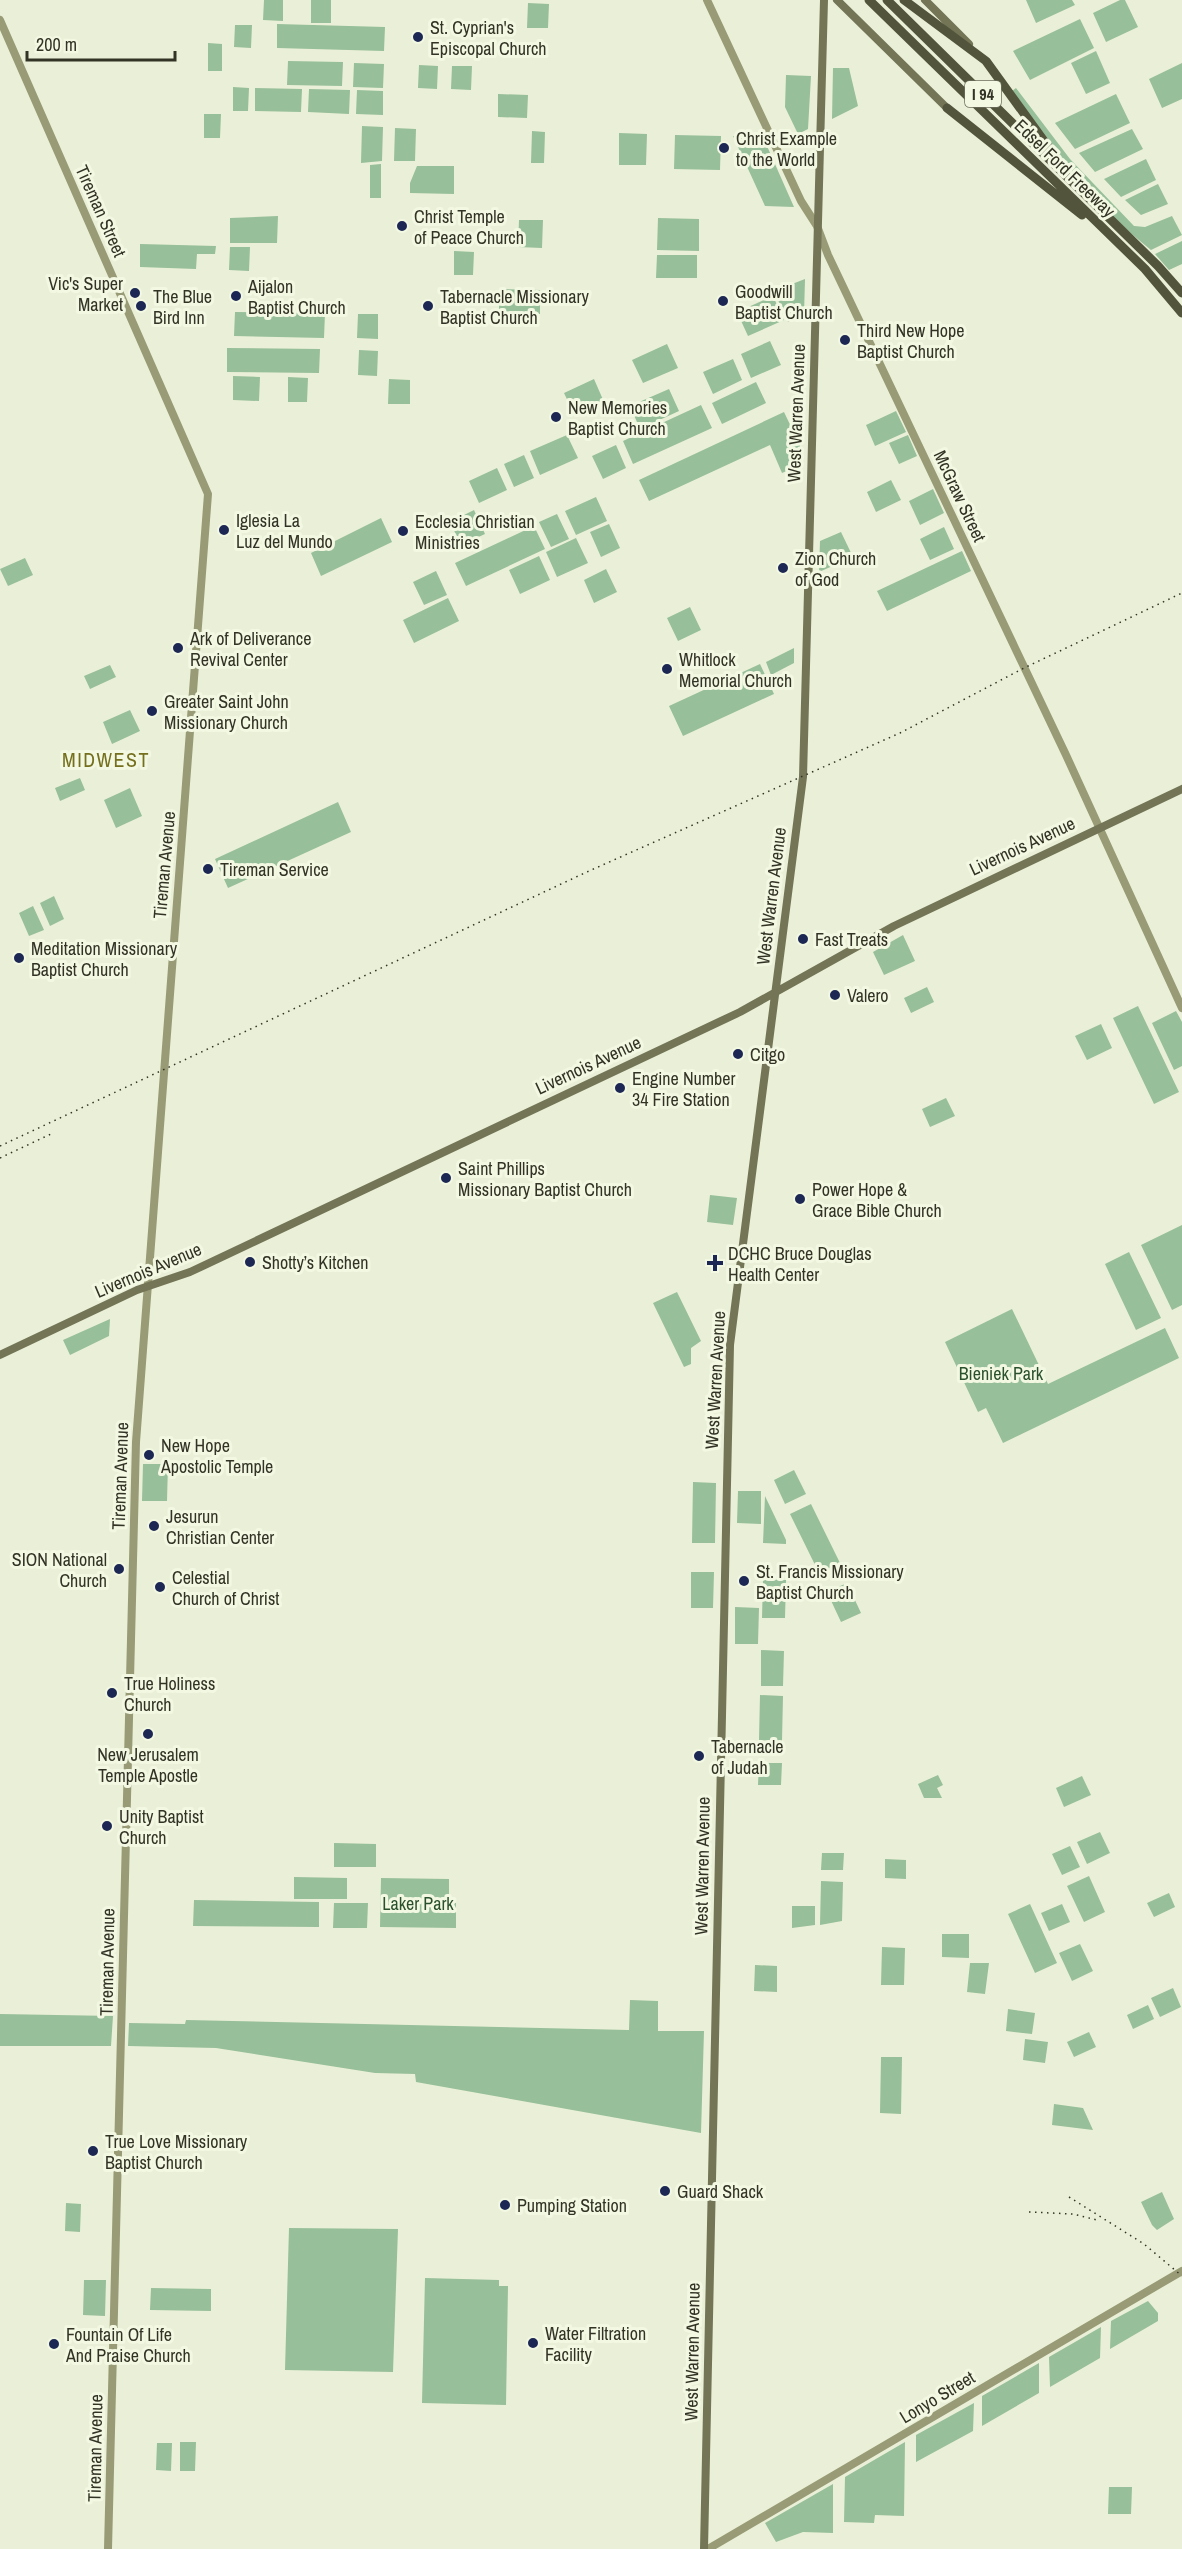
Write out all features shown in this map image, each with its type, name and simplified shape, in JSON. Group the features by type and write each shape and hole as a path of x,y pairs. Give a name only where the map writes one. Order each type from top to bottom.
{"highway":[{"name":"Edsel Ford Freeway","path":"869,0 1145,269 1182,313"},
{"name":"Edsel Ford Freeway","path":"887,0 1182,293"},
{"path":"904,0 982,57 1075,185"},
{"path":"947,108 1087,219 1103,228"}],"main road":[{"name":"West Warren Avenue","path":"706,2549 730,1345 803,777 824,0"},
{"path":"837,0 947,108"},
{"path":"925,0 982,57"},
{"name":"Livernois Avenue","path":"0,1355 147,1287 187,1273 775,993 894,926 1182,789"}],"street":[{"name":"McGraw Street","path":"707,0 801,201 817,226 828,255 1182,1008"},
{"name":"Tireman Street","path":"0,20 174,414"},
{"name":"Tireman Avenue","path":"108,2549 135,1484 147,1287 208,494 174,414"},
{"name":"Lonyo Street","path":"706,2549 1182,2271"}],"green space":[{"path":"264,0 283,0 283,21 263,20"},
{"path":"311,0 331,0 331,23 311,23"},
{"path":"1026,0 1072,0 1075,5 1036,23"},
{"path":"1120,0 1125,0 1138,27 1106,42 1093,13"},
{"path":"528,3 549,4 548,28 527,28"},
{"path":"1080,19 1094,48 1030,80 1013,51"},
{"path":"277,24 385,27 384,51 277,48"},
{"path":"235,25 252,25 251,48 234,47"},
{"path":"208,43 222,44 222,71 208,71"},
{"path":"1096,51 1110,83 1086,94 1071,63"},
{"path":"288,61 343,62 342,86 287,85"},
{"path":"354,63 384,64 383,88 353,87"},
{"path":"1182,63 1182,99 1162,108 1149,79"},
{"path":"419,65 438,66 437,89 418,88"},
{"path":"452,66 472,66 471,90 451,89"},
{"path":"833,68 849,68 858,106 832,119"},
{"path":"786,75 811,76 808,129 798,134 785,107"},
{"path":"233,87 249,88 248,111 233,111"},
{"path":"255,88 302,89 301,112 255,111"},
{"path":"1016,88 1070,159 1134,226 1145,227 1172,216 1182,235 1151,250 1131,233 1093,196 1059,155 1012,91"},
{"path":"309,89 350,90 349,114 308,112"},
{"path":"357,90 383,91 383,115 356,114"},
{"path":"498,94 528,95 527,118 498,117"},
{"path":"1116,94 1130,123 1075,149 1055,123"},
{"path":"204,114 221,114 220,138 204,138"},
{"path":"362,126 383,127 382,161 361,163"},
{"path":"395,128 416,129 415,161 394,161"},
{"path":"1132,129 1143,149 1095,172 1079,153"},
{"path":"532,131 545,132 544,163 531,163"},
{"path":"619,133 647,134 646,165 619,165"},
{"path":"675,135 721,136 720,170 674,169"},
{"path":"733,136 763,137 794,207 765,206"},
{"path":"1146,159 1156,180 1121,197 1104,179"},
{"path":"381,164 381,198 370,198 370,165"},
{"path":"417,166 454,166 454,194 410,193 410,183"},
{"path":"1158,184 1168,204 1141,215 1125,200"},
{"path":"278,216 277,243 230,243 230,218"},
{"path":"658,218 699,219 699,251 657,250"},
{"path":"519,220 543,220 542,248 518,247"},
{"path":"1182,241 1182,264 1169,270 1155,254"},
{"path":"140,244 216,246 215,254 197,254 196,269 140,267"},
{"path":"230,247 250,247 249,271 229,270"},
{"path":"454,251 474,252 473,275 454,275"},
{"path":"657,255 697,255 697,278 656,278"},
{"path":"805,279 804,315 788,322 774,291"},
{"path":"499,289 540,290 540,314 499,313"},
{"path":"773,296 784,320 748,336 737,312"},
{"path":"235,312 325,313 324,338 234,336"},
{"path":"358,314 378,314 378,339 357,338"},
{"path":"770,341 781,365 751,378 741,354"},
{"path":"667,344 678,368 643,383 632,360"},
{"path":"227,348 320,349 319,373 227,372"},
{"path":"359,350 378,351 377,376 358,375"},
{"path":"733,359 742,380 713,394 703,372"},
{"path":"233,376 260,377 259,401 233,400"},
{"path":"288,377 308,378 307,402 288,402"},
{"path":"389,379 410,380 410,404 388,404"},
{"path":"594,379 604,402 575,416 564,393"},
{"path":"756,382 766,403 722,424 712,403"},
{"path":"669,389 679,411 640,429 630,406"},
{"path":"701,405 712,428 633,464 623,441"},
{"path":"896,411 906,432 875,446 866,425"},
{"path":"784,412 794,433 800,431 800,465 782,473 770,445 649,501 639,480"},
{"path":"567,435 578,458 540,475 530,451"},
{"path":"908,435 917,456 899,464 889,443"},
{"path":"616,445 626,468 603,479 592,456"},
{"path":"524,455 534,478 514,487 504,464"},
{"path":"497,468 507,490 479,503 469,481"},
{"path":"891,480 901,500 876,512 867,492"},
{"path":"933,489 944,513 920,525 909,501"},
{"path":"596,497 607,521 576,535 565,511"},
{"path":"474,510 485,534 461,545 450,522"},
{"path":"557,514 569,539 551,547 539,522"},
{"path":"381,518 392,542 321,576 311,553"},
{"path":"609,524 620,548 601,557 590,532"},
{"path":"534,526 545,549 466,586 455,563"},
{"path":"944,527 954,549 930,560 920,539"},
{"path":"841,532 853,557 819,572 820,541"},
{"path":"576,538 588,563 557,577 546,552"},
{"path":"962,551 971,571 887,611 877,591"},
{"path":"539,556 550,580 520,594 509,570"},
{"path":"25,558 33,575 8,586 0,569"},
{"path":"606,569 617,592 594,603 584,580"},
{"path":"436,571 447,595 424,605 413,582"},
{"path":"448,598 459,621 414,643 403,620"},
{"path":"690,607 701,630 678,641 667,618"},
{"path":"794,648 794,663 771,675 766,662"},
{"path":"760,664 774,694 683,736 669,706"},
{"path":"110,665 116,677 90,689 84,676"},
{"path":"130,710 140,731 112,744 103,722"},
{"path":"80,778 85,790 60,801 55,788"},
{"path":"130,788 142,816 116,828 104,800"},
{"path":"338,802 351,832 228,888 215,859"},
{"path":"54,896 64,919 50,926 40,903"},
{"path":"33,906 44,930 29,936 19,913"},
{"path":"903,935 915,961 884,975 873,952"},
{"path":"927,987 934,1002 911,1013 904,998"},
{"path":"1138,1006 1179,1092 1154,1104 1113,1018"},
{"path":"1176,1011 1182,1022 1182,1066 1174,1070 1152,1023"},
{"path":"1101,1024 1112,1048 1087,1060 1075,1036"},
{"path":"946,1098 955,1116 930,1127 922,1109"},
{"path":"710,1195 737,1198 733,1225 707,1222"},
{"path":"1182,1225 1182,1305 1172,1310 1141,1245"},
{"path":"1129,1252 1161,1318 1136,1330 1105,1264"},
{"path":"677,1292 701,1341 691,1348 691,1364 684,1367 653,1303"},
{"name":"Bieniek Park","path":"1012,1309 1048,1384 1165,1328 1179,1358 1003,1443 986,1408 978,1412 945,1342"},
{"path":"110,1319 109,1336 70,1355 63,1340"},
{"path":"143,1464 168,1464 167,1501 142,1501"},
{"path":"794,1470 806,1494 785,1504 774,1480"},
{"path":"693,1482 716,1483 715,1543 692,1543"},
{"path":"738,1491 761,1491 761,1524 737,1523"},
{"path":"765,1496 786,1540 786,1544 763,1543"},
{"path":"811,1504 840,1563 819,1573 790,1514"},
{"path":"691,1572 714,1572 713,1608 691,1608"},
{"path":"763,1579 786,1580 785,1618 762,1618"},
{"path":"847,1583 861,1613 841,1622 827,1592"},
{"path":"735,1607 759,1608 758,1644 735,1644"},
{"path":"761,1650 784,1651 783,1686 761,1686"},
{"path":"760,1695 783,1696 782,1741 759,1740"},
{"path":"759,1763 782,1763 781,1785 758,1785"},
{"path":"938,1775 943,1785 937,1788 942,1798 924,1798 918,1784"},
{"path":"1082,1776 1091,1795 1064,1807 1056,1788"},
{"path":"1100,1832 1110,1853 1087,1864 1077,1842"},
{"path":"334,1843 376,1844 376,1867 334,1867"},
{"path":"1070,1846 1080,1867 1062,1875 1052,1854"},
{"path":"822,1853 844,1853 843,1870 821,1870"},
{"path":"885,1859 906,1860 906,1879 885,1878"},
{"path":"1089,1876 1105,1912 1084,1922 1067,1886"},
{"path":"294,1877 347,1878 347,1899 294,1899"},
{"name":"Laker Park","path":"381,1878 449,1879 449,1903 456,1903 456,1928 380,1927"},
{"path":"821,1881 843,1882 842,1921 820,1925"},
{"path":"1169,1893 1175,1907 1154,1917 1147,1903"},
{"path":"194,1900 319,1902 319,1927 193,1926"},
{"path":"334,1903 368,1903 367,1928 333,1928"},
{"path":"1030,1904 1057,1963 1035,1973 1008,1914"},
{"path":"1062,1904 1070,1922 1049,1931 1041,1913"},
{"path":"792,1906 815,1906 815,1925 792,1928"},
{"path":"942,1934 969,1934 969,1958 942,1957"},
{"path":"1080,1944 1093,1971 1072,1981 1059,1953"},
{"path":"882,1947 905,1948 904,1985 881,1985"},
{"path":"970,1963 989,1963 985,1994 967,1992"},
{"path":"755,1965 777,1966 777,1992 754,1991"},
{"path":"1173,1988 1181,2007 1160,2017 1151,1998"},
{"path":"630,2000 658,2001 658,2031 704,2031 701,2133 416,2082 415,2074 375,2073 216,2048 128,2046 129,2023 185,2024 186,2020 629,2030"},
{"path":"1148,2005 1154,2019 1133,2029 1127,2015"},
{"path":"1008,2009 1035,2013 1032,2034 1006,2031"},
{"path":"0,2014 113,2016 111,2046 0,2046"},
{"path":"1089,2032 1096,2047 1074,2057 1067,2042"},
{"path":"1025,2039 1048,2042 1045,2063 1023,2060"},
{"path":"881,2057 902,2057 901,2114 880,2113"},
{"path":"1054,2104 1083,2108 1093,2130 1052,2125"},
{"path":"1162,2192 1174,2219 1157,2230 1152,2225 1141,2202"},
{"path":"66,2203 81,2204 80,2232 65,2231"},
{"path":"289,2228 398,2229 393,2372 285,2370"},
{"path":"425,2278 499,2280 499,2286 508,2286 506,2405 422,2403"},
{"path":"84,2280 106,2280 105,2316 83,2315"},
{"path":"151,2288 211,2289 211,2311 150,2310"},
{"path":"1148,2301 1158,2313 1158,2321 1110,2349 1111,2321"},
{"path":"1101,2327 1100,2358 1050,2387 1049,2357"},
{"path":"1039,2363 1039,2393 982,2426 982,2396"},
{"path":"974,2403 973,2431 916,2462 916,2435"},
{"path":"180,2442 196,2442 195,2471 180,2471"},
{"path":"905,2442 904,2516 875,2515 874,2523 844,2522 845,2477"},
{"path":"157,2443 172,2443 171,2471 156,2470"},
{"path":"833,2484 833,2533 803,2532 776,2542 765,2523"},
{"path":"1109,2487 1132,2487 1131,2514 1108,2514"}],"railway":[{"path":"0,1146 589,871 900,733 1024,668 1182,593"},
{"path":"0,1158 53,1133"},
{"path":"1069,2197 1144,2244 1182,2276"},
{"path":"1029,2212 1073,2214 1097,2220"}],"place":[{"name":"St. Cyprian's Episcopal Church","path":"418,37"},
{"name":"Christ Example to the World","path":"724,148"},
{"name":"Christ Temple of Peace Church","path":"402,226"},
{"name":"Vic's Super Market","path":"135,293"},
{"name":"Aijalon Baptist Church","path":"236,296"},
{"name":"Goodwill Baptist Church","path":"723,301"},
{"name":"The Blue Bird Inn","path":"141,306"},
{"name":"Tabernacle Missionary Baptist Church","path":"428,306"},
{"name":"Third New Hope Baptist Church","path":"845,340"},
{"name":"New Memories Baptist Church","path":"556,417"},
{"name":"Iglesia La Luz del Mundo","path":"224,530"},
{"name":"Ecclesia Christian Ministries","path":"403,531"},
{"name":"Zion Church of God","path":"783,568"},
{"name":"Ark of Deliverance Revival Center","path":"178,648"},
{"name":"Whitlock Memorial Church","path":"667,669"},
{"name":"Greater Saint John Missionary Church","path":"152,711"},
{"name":"Tireman Service","path":"208,869"},
{"name":"Fast Treats","path":"803,939"},
{"name":"Meditation Missionary Baptist Church","path":"19,958"},
{"name":"Valero","path":"835,995"},
{"name":"Citgo","path":"738,1054"},
{"name":"Engine Number 34 Fire Station","path":"620,1088"},
{"name":"Saint Phillips Missionary Baptist Church","path":"446,1178"},
{"name":"Power Hope & Grace Bible Church","path":"800,1199"},
{"name":"Shotty’s Kitchen","path":"250,1262"},
{"name":"DCHC Bruce Douglas Health Center","path":"715,1263"},
{"name":"New Hope Apostolic Temple","path":"149,1455"},
{"name":"Jesurun Christian Center","path":"154,1526"},
{"name":"SION National Church","path":"119,1569"},
{"name":"St. Francis Missionary Baptist Church","path":"744,1581"},
{"name":"Celestial Church of Christ","path":"160,1587"},
{"name":"True Holiness Church","path":"112,1693"},
{"name":"New Jerusalem Temple Apostle","path":"148,1734"},
{"name":"Tabernacle of Judah","path":"699,1756"},
{"name":"Unity Baptist Church","path":"107,1826"},
{"name":"True Love Missionary Baptist Church","path":"93,2151"},
{"name":"Guard Shack","path":"665,2191"},
{"name":"Pumping Station","path":"505,2205"},
{"name":"Water Filtration Facility","path":"533,2343"},
{"name":"Fountain Of Life And Praise Church","path":"54,2344"}],"district":[{"name":"MIDWEST","path":"106,759"}]}
